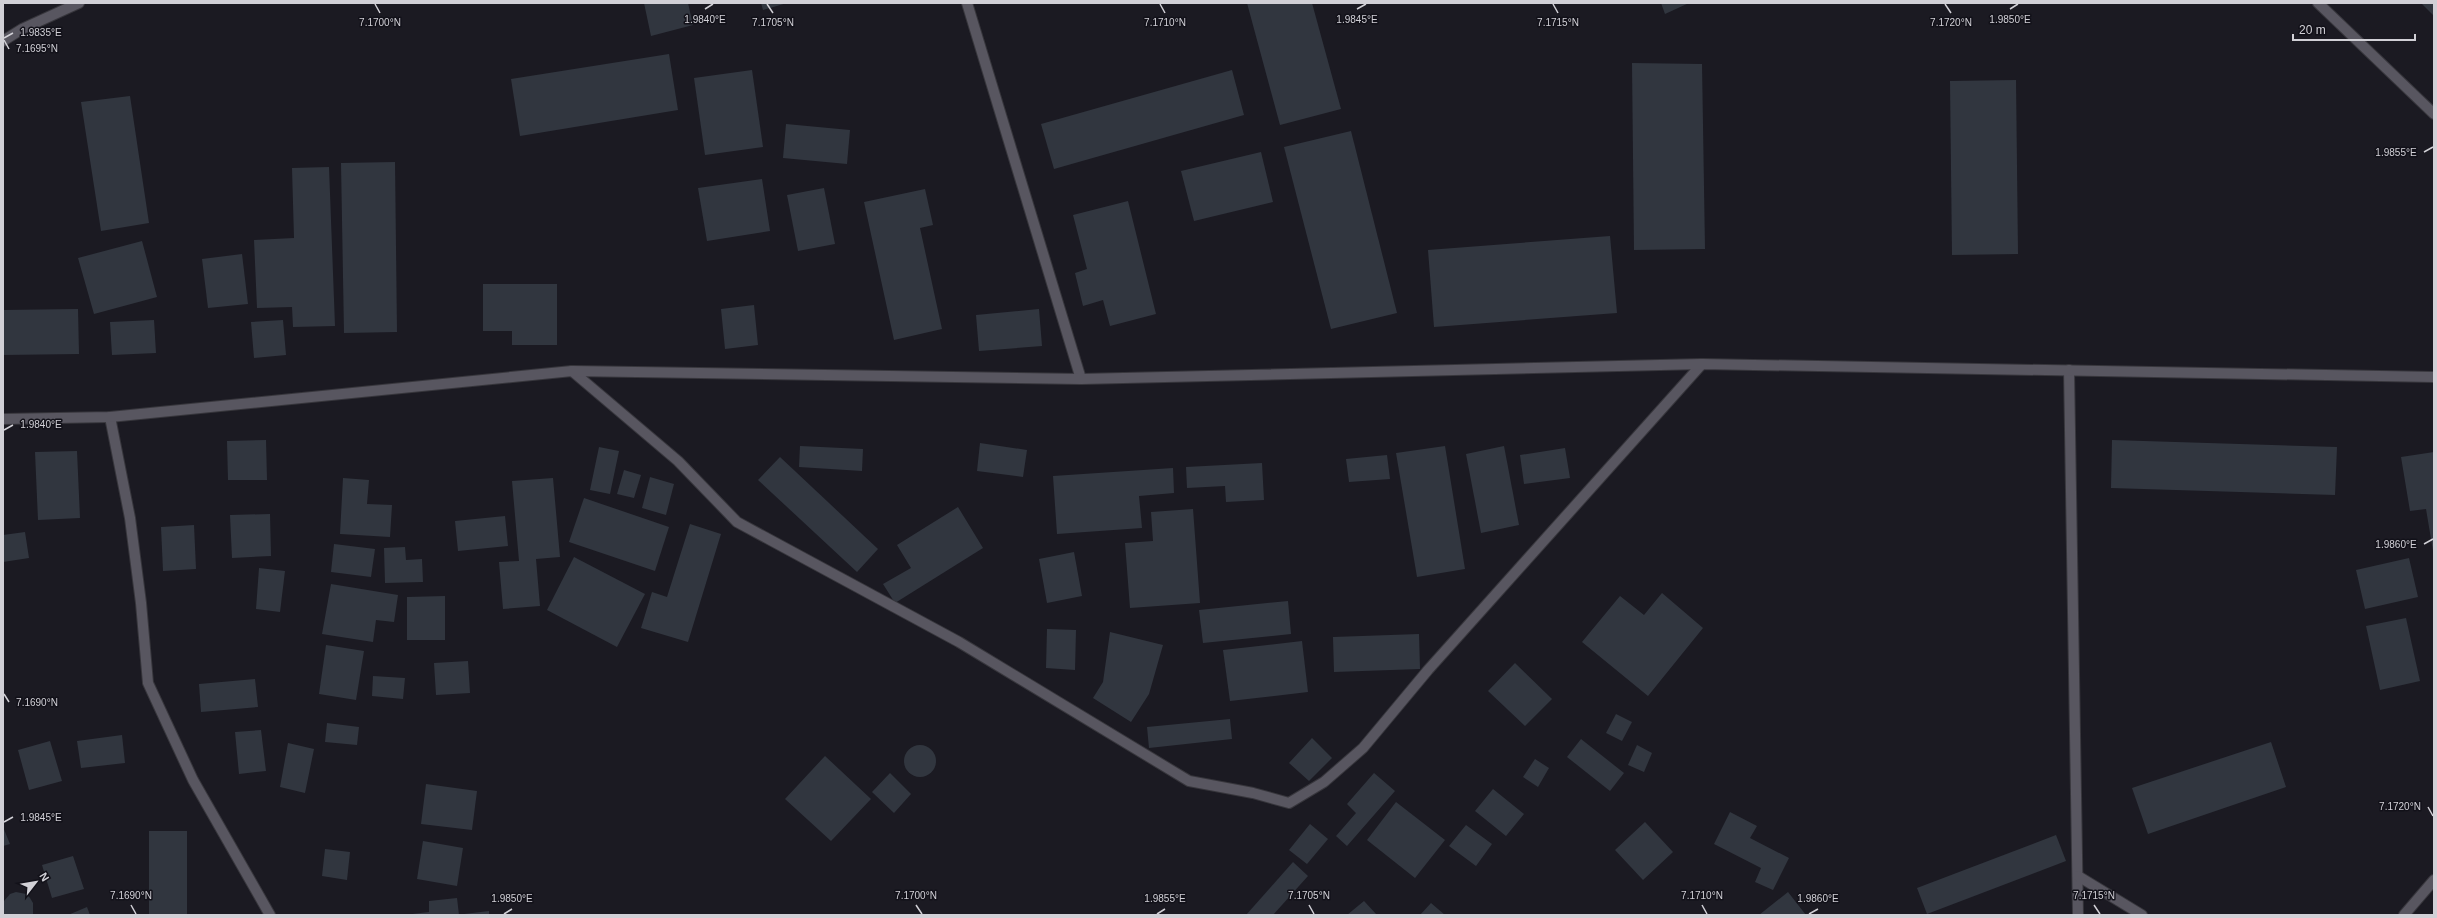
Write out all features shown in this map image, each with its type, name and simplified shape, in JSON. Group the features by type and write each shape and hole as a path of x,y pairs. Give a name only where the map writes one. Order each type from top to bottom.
{"street":[{"path":"3,41 22,29 79,3"},
{"path":"967,3 1081,379"},
{"path":"2318,3 2434,114"},
{"path":"572,371 678,461 737,522 959,642 1189,781 1253,793 1289,803 1324,782 1363,748 1439,658 1702,364"},
{"path":"3,419 110,417 572,371 1081,379 1702,364 2434,377"},
{"path":"2069,370 2078,915"},
{"path":"110,417 130,518 141,603 148,683 193,780 270,915"},
{"path":"2078,876 2142,915"},
{"path":"2404,915 2434,880"}],"building":[{"path":"644,3 688,3 693,25 651,36"},
{"path":"761,3 787,3 763,10"},
{"path":"1247,3 1312,3 1341,109 1280,125"},
{"path":"1661,3 1689,3 1665,14"},
{"path":"2421,3 2434,3 2434,16"},
{"path":"669,54 678,110 520,136 511,79"},
{"path":"1632,63 1702,64 1705,249 1634,250"},
{"path":"752,70 763,147 705,155 694,78"},
{"path":"1232,70 1244,115 1054,169 1041,124"},
{"path":"2016,80 2018,254 1952,255 1950,81"},
{"path":"130,96 149,223 101,231 81,102"},
{"path":"786,124 850,130 847,164 783,158"},
{"path":"1351,131 1397,313 1331,329 1284,147"},
{"path":"1261,152 1273,202 1194,221 1181,171"},
{"path":"395,162 397,332 344,333 341,163"},
{"path":"329,167 335,326 293,327 292,307 257,308 254,240 294,238 292,168"},
{"path":"762,179 770,231 707,241 698,188"},
{"path":"824,188 835,244 798,251 787,195"},
{"path":"925,189 933,225 920,228 942,329 894,340 864,202"},
{"path":"1128,201 1156,314 1110,326 1103,300 1083,306 1075,273 1087,269 1073,215"},
{"path":"1610,236 1617,313 1434,327 1428,250"},
{"path":"142,241 157,297 94,314 78,258"},
{"path":"242,254 248,304 208,308 202,259"},
{"path":"483,284 557,284 557,345 512,345 512,331 483,331"},
{"path":"754,305 758,345 725,349 721,309"},
{"path":"78,309 79,354 3,355 3,310"},
{"path":"1039,309 1042,346 979,351 976,315"},
{"path":"154,320 156,353 112,355 110,322"},
{"path":"283,320 286,355 254,358 251,322"},
{"path":"266,440 267,480 228,480 227,441"},
{"path":"2112,440 2337,447 2335,495 2111,488"},
{"path":"980,443 1027,450 1023,477 977,471"},
{"path":"800,446 863,449 862,471 799,467"},
{"path":"1445,446 1465,569 1417,577 1396,453"},
{"path":"1504,446 1519,525 1481,533 1466,454"},
{"path":"599,447 619,451 610,494 590,490"},
{"path":"1565,448 1570,478 1524,484 1520,455"},
{"path":"77,451 80,518 38,520 35,452"},
{"path":"2434,452 2433,551 2426,509 2410,511 2401,457"},
{"path":"1387,455 1390,479 1349,482 1346,459"},
{"path":"780,457 878,549 857,572 758,480"},
{"path":"1262,463 1264,500 1226,502 1225,486 1187,488 1186,467"},
{"path":"1173,468 1174,493 1139,496 1142,528 1057,534 1053,476"},
{"path":"624,470 641,475 634,498 617,494"},
{"path":"650,477 674,484 666,515 642,508"},
{"path":"343,478 369,480 367,504 392,505 390,537 340,534"},
{"path":"553,478 560,557 536,559 540,606 503,609 499,562 519,561 512,481"},
{"path":"584,498 669,527 655,571 569,542"},
{"path":"958,507 983,548 895,603 883,584 911,568 897,545"},
{"path":"1193,509 1200,603 1130,608 1125,543 1153,541 1151,512"},
{"path":"270,514 271,556 232,558 230,515"},
{"path":"505,516 508,546 458,551 455,521"},
{"path":"690,524 721,534 688,642 641,628 652,592 667,597"},
{"path":"194,525 196,569 163,571 161,527"},
{"path":"25,532 29,558 3,562 3,535"},
{"path":"334,544 375,549 371,577 331,572"},
{"path":"405,547 406,560 422,559 423,582 385,583 384,548"},
{"path":"1074,552 1082,596 1047,603 1039,559"},
{"path":"574,557 645,594 617,647 547,610"},
{"path":"2409,558 2418,597 2365,609 2356,570"},
{"path":"259,568 285,571 280,612 256,609"},
{"path":"331,584 398,595 394,622 376,620 373,642 322,634"},
{"path":"1662,593 1703,628 1648,696 1582,642 1620,596 1644,615"},
{"path":"445,596 445,640 407,640 407,597"},
{"path":"1288,601 1291,634 1203,643 1199,610"},
{"path":"2406,618 2420,681 2380,690 2366,626"},
{"path":"1047,629 1076,630 1075,670 1046,668"},
{"path":"1110,632 1163,645 1149,694 1131,722 1093,698 1103,682"},
{"path":"1419,634 1420,669 1334,672 1333,637"},
{"path":"1302,641 1308,692 1230,701 1223,650"},
{"path":"326,645 364,651 356,700 319,694"},
{"path":"468,661 470,693 436,695 434,663"},
{"path":"1515,663 1552,699 1525,726 1488,691"},
{"path":"373,676 405,678 403,699 372,696"},
{"path":"255,679 258,707 201,712 199,684"},
{"path":"1616,714 1632,722 1622,741 1606,733"},
{"path":"1230,719 1232,739 1149,748 1147,727"},
{"path":"327,723 359,727 357,745 325,742"},
{"path":"261,730 266,771 239,774 235,732"},
{"path":"122,735 125,763 81,768 77,741"},
{"path":"1312,738 1332,758 1309,781 1289,763"},
{"path":"1581,739 1624,773 1610,791 1567,757"},
{"path":"50,741 62,781 29,790 18,750"},
{"path":"2271,742 2286,787 2148,834 2132,788"},
{"path":"288,743 314,749 305,793 280,787"},
{"path":"917,745 923,745 933,752 936,761 935,767 929,774 923,777 917,777 907,770 904,764 904,758 911,748"},
{"path":"1637,745 1652,753 1644,772 1628,765"},
{"path":"825,756 871,799 831,841 785,799"},
{"path":"1535,759 1549,768 1538,787 1523,777"},
{"path":"890,773 911,794 894,813 872,792"},
{"path":"1374,773 1395,791 1347,846 1336,836 1356,813 1347,804"},
{"path":"426,784 477,791 472,830 421,824"},
{"path":"1493,789 1524,814 1506,836 1475,811"},
{"path":"1396,802 1445,840 1415,878 1367,840"},
{"path":"1730,812 1757,826 1750,838 1789,858 1773,890 1755,882 1761,868 1714,844"},
{"path":"1645,822 1673,852 1643,880 1615,850"},
{"path":"1310,824 1328,839 1307,864 1289,850"},
{"path":"1466,825 1492,844 1476,866 1449,846"},
{"path":"3,827 10,844 3,846"},
{"path":"149,831 187,831 187,915 149,915"},
{"path":"2056,835 2066,861 1927,914 1917,888"},
{"path":"423,841 463,848 457,886 417,879"},
{"path":"325,849 350,852 347,880 322,876"},
{"path":"73,856 84,889 52,898 42,865"},
{"path":"1293,862 1308,876 1273,915 1246,915"},
{"path":"16,892 26,894 30,898 33,903 33,915 3,915 4,901 10,894"},
{"path":"1788,892 1806,915 1759,915"},
{"path":"457,898 459,915 404,915 429,912 429,901"},
{"path":"1364,901 1377,915 1347,915"},
{"path":"1431,903 1445,915 1420,915"},
{"path":"87,907 90,915 68,915"},
{"path":"489,911 489,915 464,915 464,914"}]}
